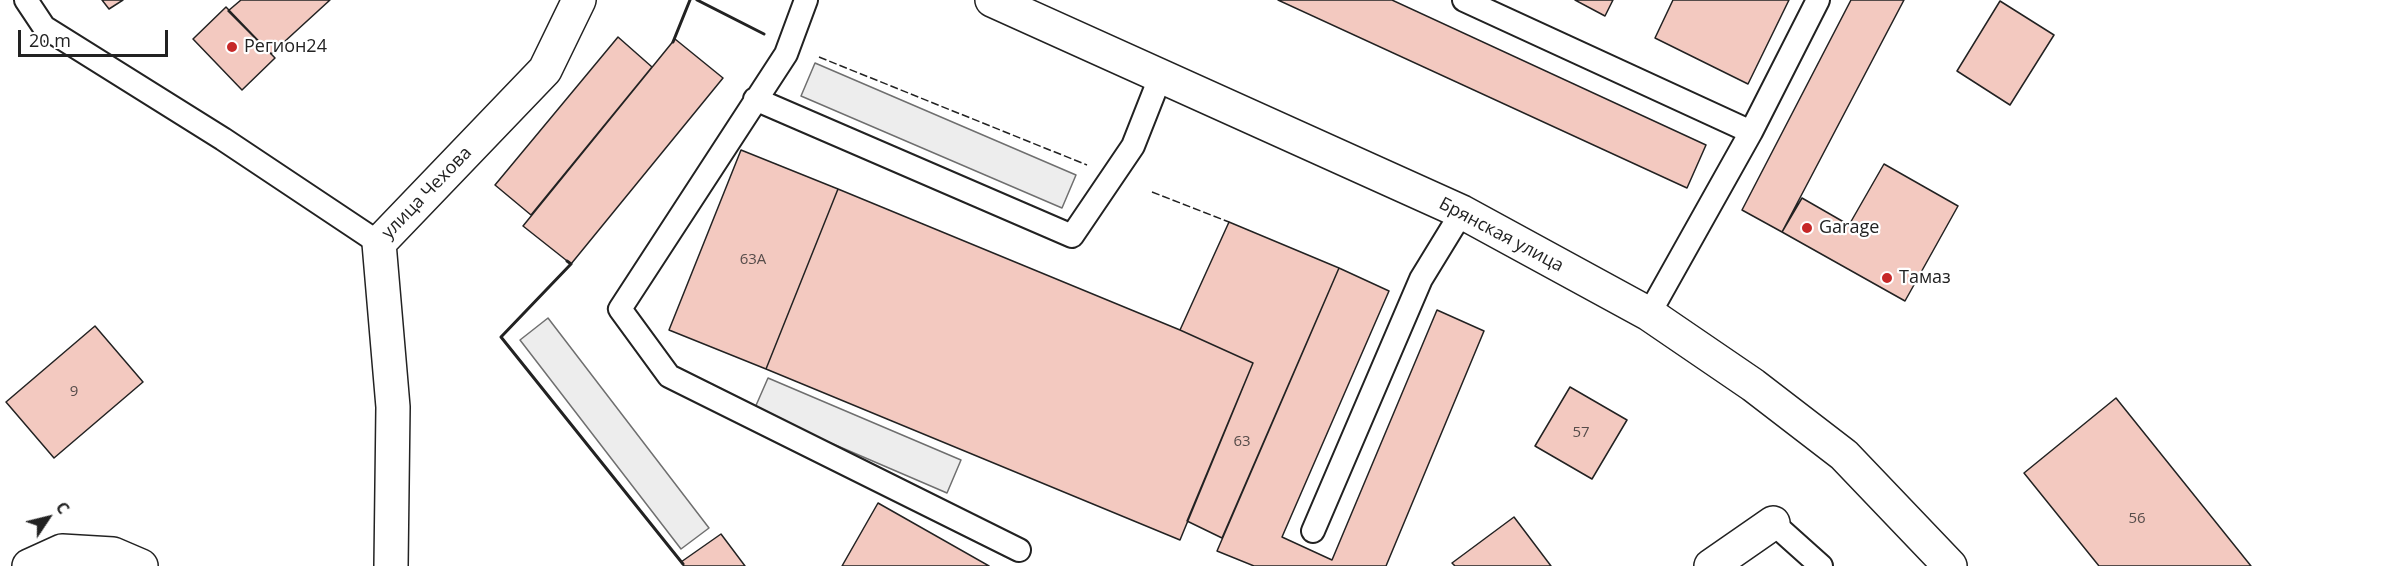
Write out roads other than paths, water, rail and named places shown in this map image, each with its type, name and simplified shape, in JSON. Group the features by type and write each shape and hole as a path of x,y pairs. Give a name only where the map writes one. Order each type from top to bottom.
{"main road":[{"name":"улица Чехова","path":"391,566 393,407 379,243 544,70 579,0"},
{"name":"Брянская улица","path":"992,0 1462,212 1649,314 1753,385 1844,455 1950,566"},
{"path":"1711,566 1773,523"},
{"path":"29,566 62,551 113,554 141,566"}],"lane":[{"path":"26,0 44,27 223,139 379,243"},
{"path":"806,0 786,54 620,309 669,376 1019,550"},
{"path":"1464,0 1751,132"},
{"path":"1649,314 1751,132 1818,0"},
{"path":"755,99 1072,236 1133,146 1161,75"},
{"path":"1313,531 1421,279 1462,212"},
{"path":"1773,523 1821,566"}],"place":[{"name":"Регион24","path":"232,47"},
{"name":"Garage","path":"1807,228"},
{"name":"Тамаз","path":"1887,278"}]}
